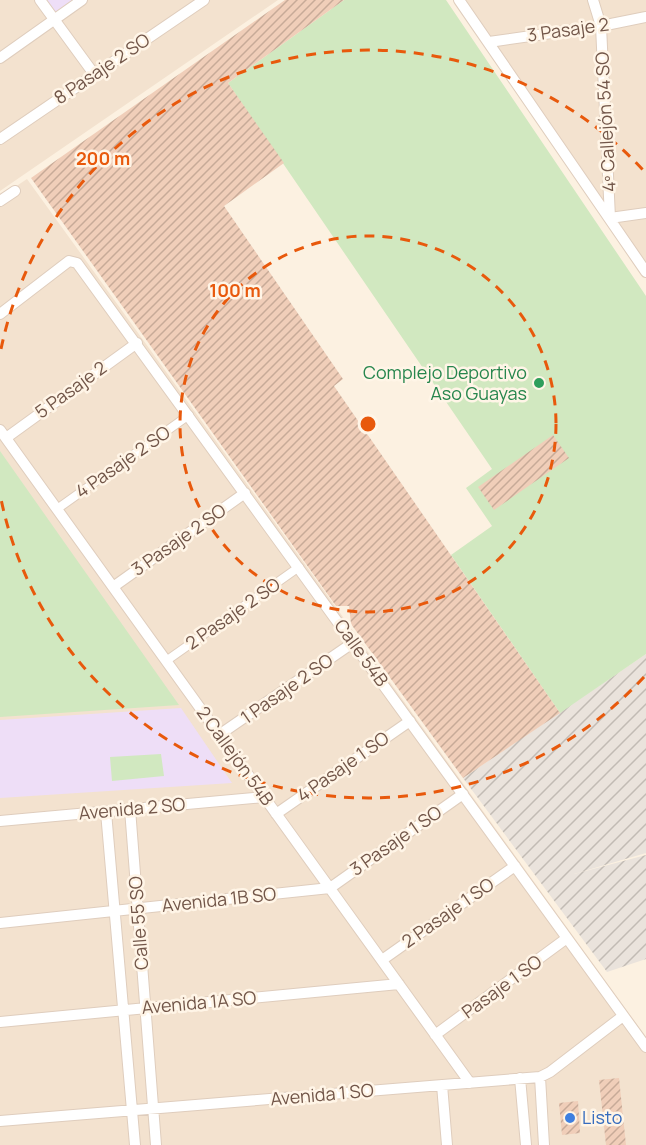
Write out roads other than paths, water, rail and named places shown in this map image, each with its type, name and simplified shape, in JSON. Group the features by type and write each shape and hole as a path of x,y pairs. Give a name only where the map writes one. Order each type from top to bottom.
{"street":[{"path":"40,0 53,21 94,74"},
{"path":"0,58 82,0"},
{"name":"8 Pasaje 2 SO","path":"0,140 204,0"},
{"path":"459,0 646,272"},
{"name":"4º Callejón 54 SO","path":"593,0 601,27 610,218"},
{"name":"3 Pasaje 2","path":"489,42 601,27 646,17"},
{"path":"0,201 15,190"},
{"path":"610,218 646,213"},
{"name":"Calle 54B","path":"0,314 69,261 74,261 137,343 646,1047"},
{"name":"5 Pasaje 2","path":"3,434 137,343"},
{"name":"4 Pasaje 2 SO","path":"57,510 189,415"},
{"name":"2 Callejón 54B","path":"3,434 470,1083"},
{"name":"3 Pasaje 2 SO","path":"113,587 245,493"},
{"name":"2 Pasaje 2 SO","path":"166,661 299,567"},
{"name":"1 Pasaje 2 SO","path":"219,735 354,642"},
{"name":"4 Pasaje 1 SO","path":"276,814 410,721"},
{"name":"3 Pasaje 1 SO","path":"330,888 463,794"},
{"name":"Avenida 2 SO","path":"0,821 264,797"},
{"name":"Calle 55 SO","path":"130,809 156,1145"},
{"name":"Calle 55 SO","path":"106,812 135,1145"},
{"name":"2 Pasaje 1 SO","path":"382,960 515,866"},
{"name":"Avenida 1B SO","path":"0,923 330,888"},
{"name":"Pasaje 1 SO","path":"435,1035 567,938"},
{"name":"Avenida 1A SO","path":"0,1022 399,984"},
{"path":"544,1145 540,1077 550,1072 623,1016"},
{"name":"Avenida 1 SO","path":"0,1122 540,1077"},
{"path":"520,1078 526,1145"},
{"path":"442,1085 447,1145"}],"place":[{"name":"Complejo Deportivo Aso Guayas","path":"539,383"},
{"name":"Listo","path":"570,1118"}]}
